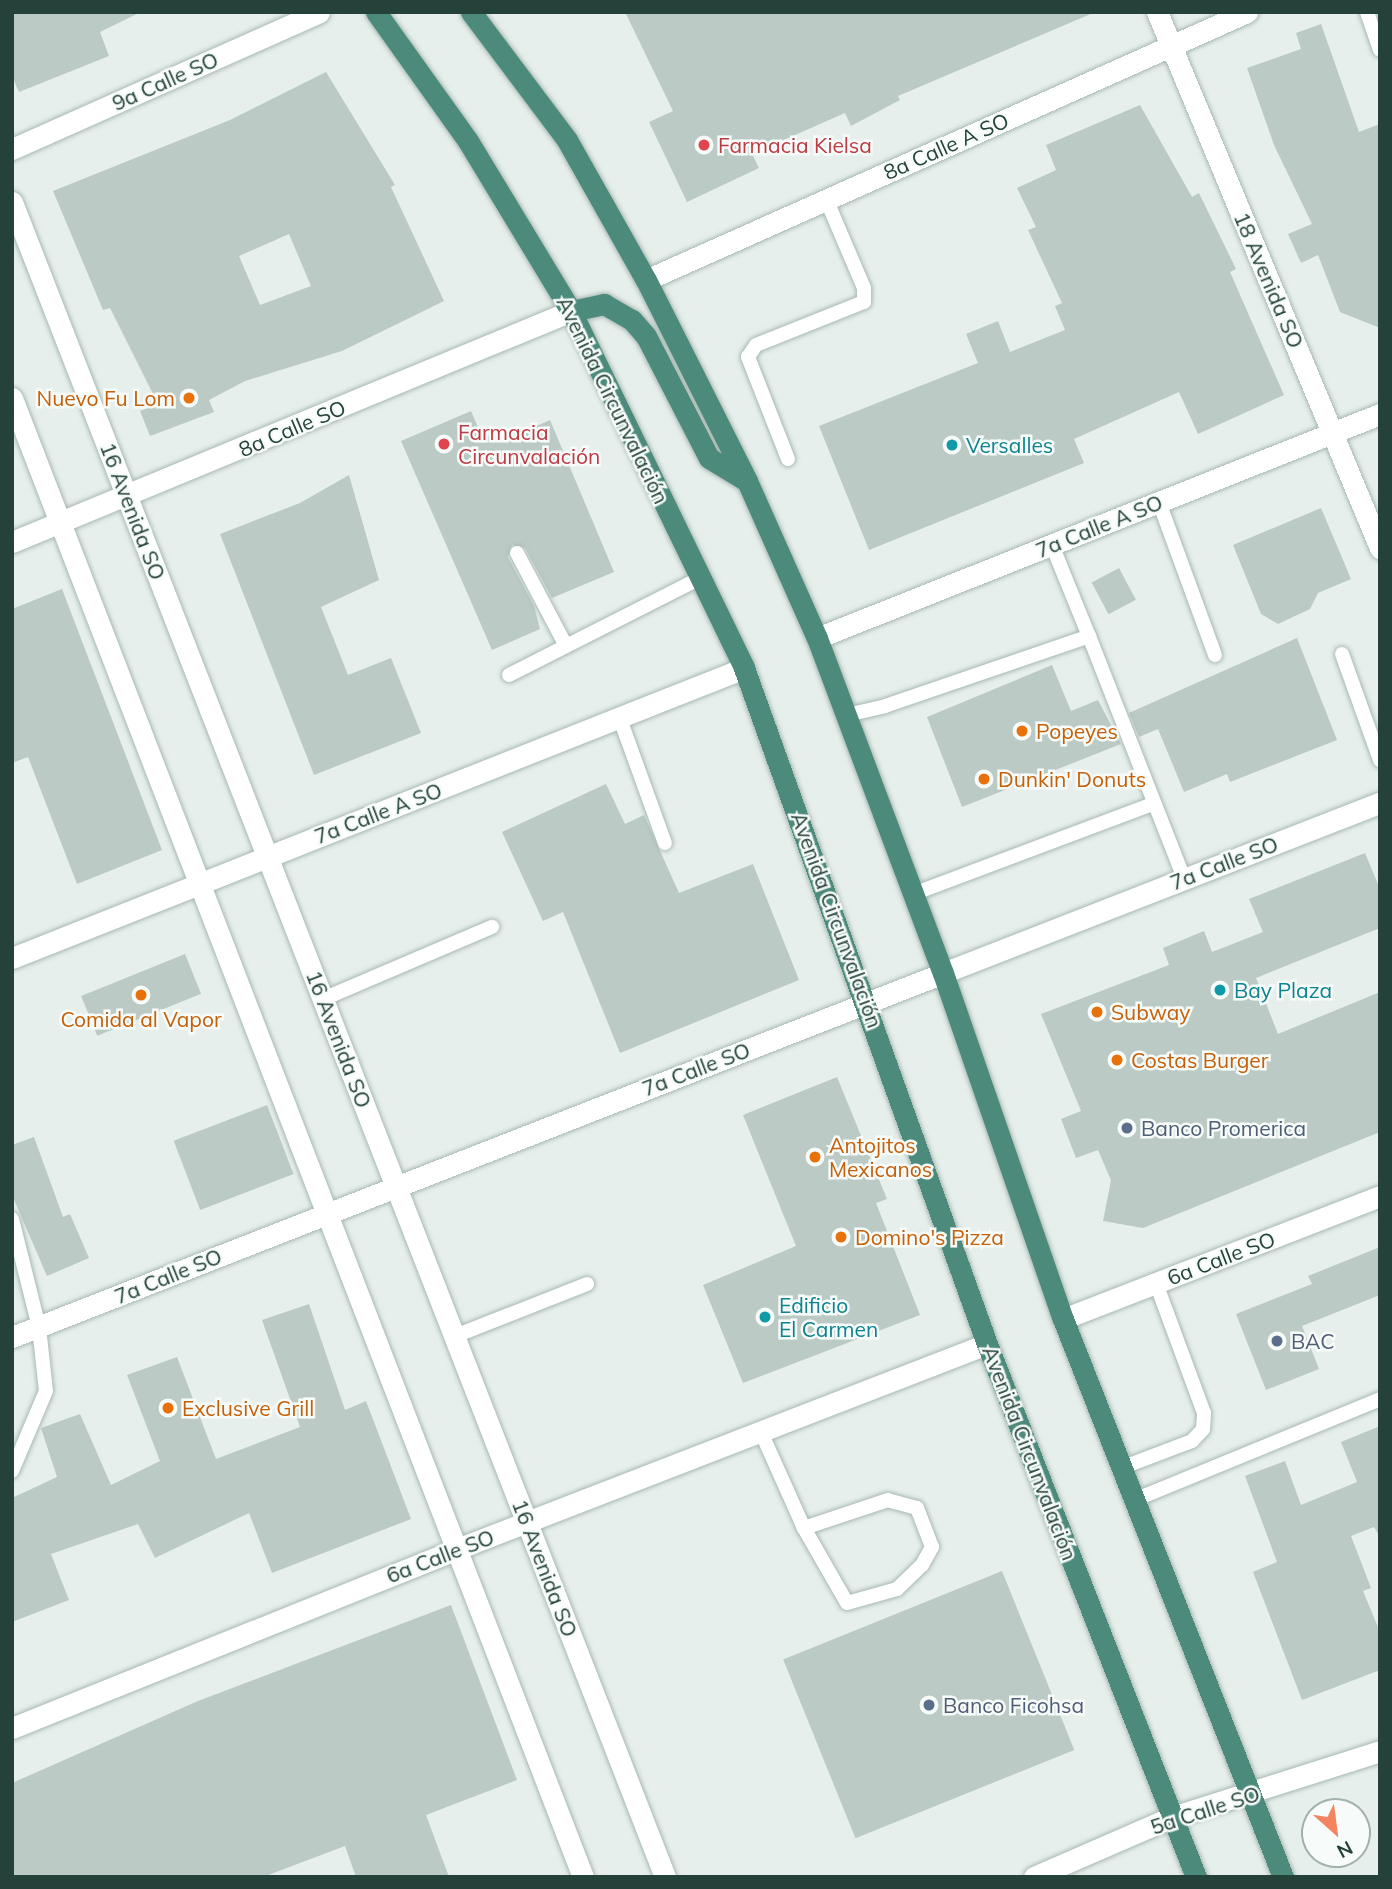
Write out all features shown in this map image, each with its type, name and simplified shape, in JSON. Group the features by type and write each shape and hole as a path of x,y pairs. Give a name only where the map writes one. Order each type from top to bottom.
{"highway":[{"name":"Avenida Circunvalación","path":"376,12 468,141 571,312 744,668 867,1001 987,1345 1196,1877"},
{"path":"471,12 567,140 646,280 747,481 817,638 943,973 1062,1319 1283,1877"},
{"path":"571,312 604,304 632,320 646,336 709,458 747,481"}],"street":[{"name":"9a Calle SO","path":"12,149 318,12"},
{"name":"18 Avenida SO","path":"1157,12 1168,46 1335,431 1380,548"},
{"name":"8a Calle A SO","path":"646,280 1247,12"},
{"name":"16 Avenida SO","path":"12,202 666,1877"},
{"name":"8a Calle SO","path":"12,542 60,521 128,497 571,312"},
{"path":"12,398 583,1877"},
{"name":"7a Calle A SO","path":"817,638 1380,414"},
{"name":"7a Calle A SO","path":"12,958 744,668"},
{"name":"7a Calle SO","path":"12,1337 1380,803"},
{"name":"6a Calle SO","path":"1062,1319 1380,1196"},
{"name":"6a Calle SO","path":"12,1728 457,1549 987,1345"},
{"name":"5a Calle SO","path":"1034,1877 1172,1817 1249,1796 1380,1751"}],"lane":[{"path":"1367,12 1380,50"},
{"path":"788,459 748,357 756,345 864,302 864,288 826,199"},
{"path":"1159,502 1215,655"},
{"path":"1052,544 1184,878"},
{"path":"517,553 566,646"},
{"path":"509,675 700,578"},
{"path":"847,715 885,706 1089,636"},
{"path":"1342,654 1380,760"},
{"path":"620,719 665,843"},
{"path":"913,894 1153,804"},
{"path":"323,999 492,927"},
{"path":"12,1219 39,1327 46,1391 12,1471"},
{"path":"1121,1468 1192,1441 1203,1429 1204,1413 1156,1283"},
{"path":"454,1336 587,1284"},
{"path":"1133,1500 1380,1399"},
{"path":"761,1432 804,1528 847,1603 897,1589 922,1565 932,1547 917,1508 888,1500 804,1528"}],"building":[{"path":"12,12 141,12 100,32 109,56 19,92 12,76"},
{"path":"625,12 1093,13 898,96 900,100 851,126 845,113 752,154 759,168 687,202 649,122 673,111"},
{"path":"1321,24 1359,132 1380,124 1380,328 1340,312 1318,255 1301,263 1288,234 1312,224 1274,145 1247,68 1301,49 1296,33"},
{"path":"326,72 395,185 391,187 444,301 342,351 245,381 209,400 214,412 150,436 140,411 158,404 110,308 103,310 53,191 230,120","holes":["289,234 311,286 260,305 239,256"]},
{"path":"1140,105 1192,197 1199,193 1236,269 1230,272 1284,395 1198,434 1179,392 1074,439 1084,463 869,550 819,426 978,363 966,334 998,321 1010,352 1065,330 1055,306 1062,303 1028,230 1036,227 1017,188 1056,170 1046,145"},
{"path":"471,411 480,432 500,442 550,420 614,572 552,598 525,548 512,545 508,557 534,606 540,629 492,650 401,441"},
{"path":"349,475 379,580 321,607 348,675 391,658 421,733 314,775 220,534 300,503"},
{"path":"1321,508 1351,579 1318,593 1310,609 1278,624 1261,614 1233,545"},
{"path":"1119,568 1136,600 1109,614 1092,583"},
{"path":"62,589 162,850 77,884 28,757 12,763 12,609"},
{"path":"1297,638 1337,740 1230,782 1227,774 1184,792 1158,729 1139,737 1129,713"},
{"name":"Popeyes","path":"1052,665 1071,711 1098,700 1121,744 962,807 927,717"},
{"path":"606,784 625,824 644,815 679,893 753,864 799,980 620,1053 563,912 543,921 502,832"},
{"path":"1365,853 1380,889 1380,928 1256,978 1278,1034 1380,992 1380,1132 1143,1228 1103,1221 1111,1180 1098,1150 1076,1158 1061,1119 1081,1111 1041,1014 1169,965 1163,948 1204,931 1212,952 1263,932 1249,899"},
{"name":"Comida al Vapor","path":"185,954 201,994 97,1036 81,996"},
{"path":"837,1077 887,1199 876,1203 920,1315 743,1383 703,1285 796,1246 743,1115"},
{"path":"267,1105 294,1174 200,1210 174,1141"},
{"path":"34,1137 63,1217 70,1214 89,1258 47,1276 12,1195 12,1145"},
{"path":"1380,1247 1380,1295 1302,1326 1319,1369 1266,1390 1236,1314 1312,1284 1308,1276"},
{"path":"309,1304 345,1410 366,1401 411,1519 272,1573 249,1513 155,1558 138,1524 51,1554 69,1600 12,1622 12,1498 57,1477 41,1428 80,1414 111,1485 160,1461 127,1375 177,1357 216,1459 300,1427 262,1320"},
{"path":"1380,1426 1380,1537 1374,1527 1351,1536 1371,1588 1363,1591 1380,1632 1380,1670 1302,1700 1253,1572 1277,1562 1245,1476 1285,1461 1301,1505 1357,1482 1341,1442"},
{"name":"Banco Ficohsa","path":"1002,1571 1074,1750 855,1838 783,1659"},
{"path":"451,1605 517,1780 426,1815 449,1877 356,1877 345,1846 263,1877 12,1877 12,1783 198,1701"}],"place":[{"name":"Farmacia Kielsa","path":"704,145"},
{"name":"Nuevo Fu Lom","path":"189,398"},
{"name":"Farmacia Circunvalación","path":"444,444"},
{"name":"Versalles","path":"952,445"},
{"name":"Popeyes","path":"1022,731"},
{"name":"Dunkin' Donuts","path":"984,779"},
{"name":"Bay Plaza","path":"1220,990"},
{"name":"Comida al Vapor","path":"141,995"},
{"name":"Subway","path":"1097,1012"},
{"name":"Costas Burger","path":"1117,1060"},
{"name":"Banco Promerica","path":"1127,1128"},
{"name":"Antojitos Mexicanos","path":"815,1157"},
{"name":"Domino's Pizza","path":"841,1237"},
{"name":"Edificio El Carmen","path":"765,1317"},
{"name":"BAC","path":"1277,1341"},
{"name":"Exclusive Grill","path":"168,1408"},
{"name":"Banco Ficohsa","path":"929,1705"}]}
